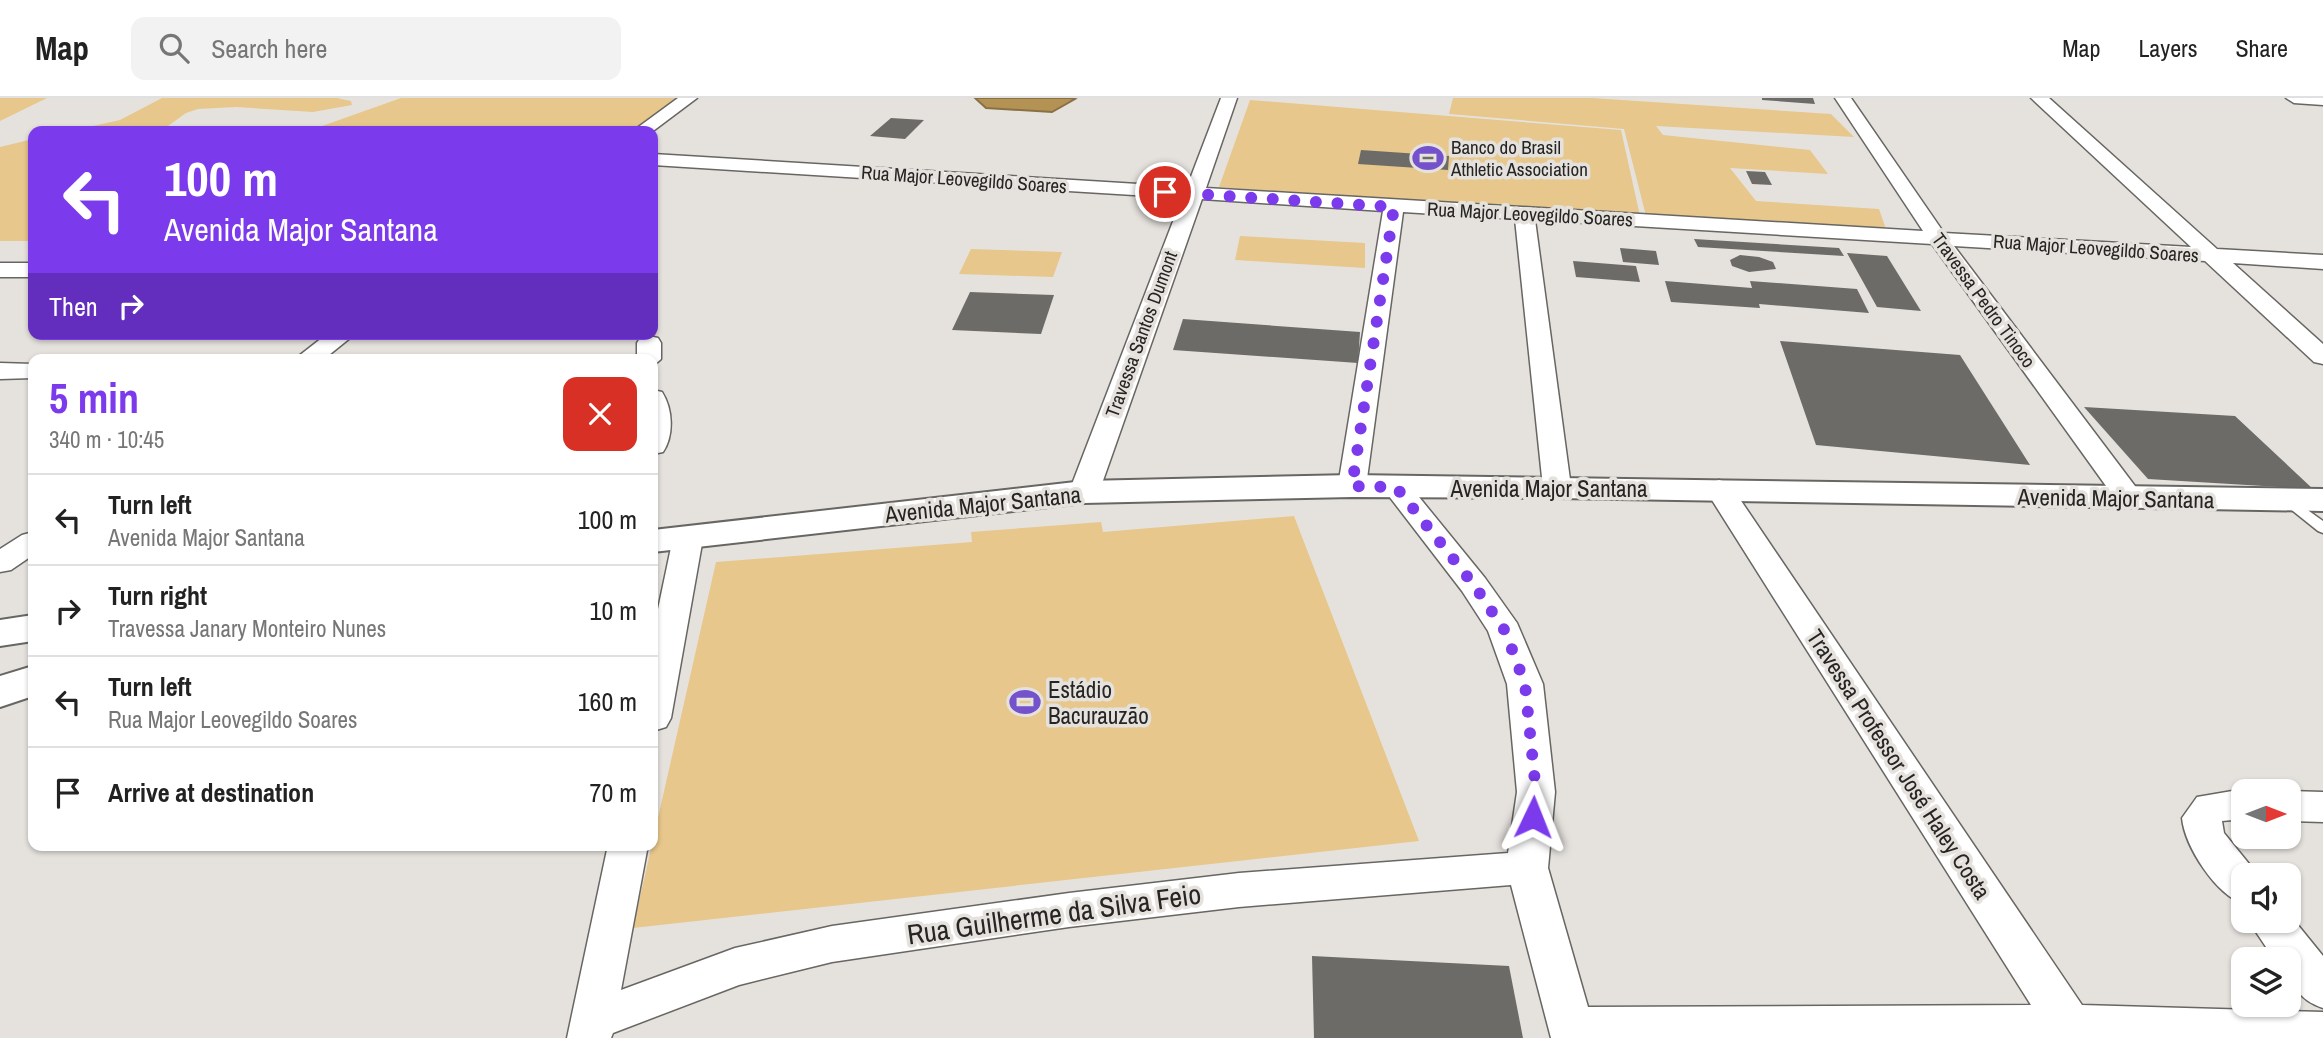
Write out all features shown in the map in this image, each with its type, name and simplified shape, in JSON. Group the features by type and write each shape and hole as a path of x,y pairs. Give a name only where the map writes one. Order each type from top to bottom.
{"street":[{"path":"649,126 689,98"},
{"name":"Travessa Santos Dumont","path":"1084,492 1229,98"},
{"name":"Travessa Pedro Tinoco","path":"1843,98 1937,237 2129,498"},
{"path":"2039,98 2323,357"},
{"path":"2294,98 2323,100"},
{"path":"2305,98 2323,110"},
{"name":"Rua Major Leovegildo Soares","path":"658,160 2323,262"},
{"path":"1352,486 1394,207"},
{"path":"1524,214 1557,487"},
{"path":"0,270 28,270"},
{"path":"314,354 334,340"},
{"path":"0,372 28,371"},
{"name":"Avenida Major Santana","path":"658,541 1084,492 1352,486 1557,487 2306,500"},
{"path":"1396,487 1474,585 1505,631 1525,684 1536,792 1527,868 1572,1033 2323,1033"},
{"name":"Travessa Professor José Haley Costa","path":"1719,489 2074,1032"},
{"path":"658,692 688,538"},
{"path":"0,563 28,544"},
{"path":"0,633 28,629"},
{"path":"0,692 28,682"},
{"path":"2231,805 2211,807 2202,818 2204,837 2231,871"},
{"path":"2301,806 2323,807"},
{"path":"591,1029 627,851"},
{"name":"Rua Guilherme da Silva Feio","path":"591,1029 735,967 832,944 1069,910 1239,890 1527,868"},
{"path":"2279,933 2323,989"}],"lane":[{"path":"2306,500 2323,528"}],"shaded area":[{"path":"0,98 47,98 0,121"},
{"path":"162,98 337,98 351,101 352,105 313,112 236,107 198,109 186,113 168,126 93,126 120,120"},
{"path":"401,98 677,98 641,126 322,126"},
{"path":"975,98 1075,99 1052,112 986,108"},
{"path":"1453,98 1592,98 1831,114 1854,137 1656,126 1663,135 1810,150 1828,174 1730,168 1756,201 1879,209 1887,232 1646,216 1624,129 1449,114"},
{"name":"Banco do Brasil Athletic Association","path":"1250,100 1621,130 1640,216 1219,187"},
{"path":"28,140 28,241 0,241 0,147"},
{"path":"1240,236 1365,243 1365,268 1235,260"},
{"path":"971,249 1062,252 1053,277 959,274"},
{"name":"Estádio Bacurauzão","path":"1294,516 1419,841 633,928 650,851 658,851 658,818 716,562 972,542 971,532 1101,522 1103,532"}],"building":[{"path":"1813,98 1815,104 1762,100"},
{"path":"891,118 924,120 905,139 870,136"},
{"path":"1361,150 1449,156 1448,170 1358,164"},
{"path":"1746,171 1765,172 1772,185 1752,184"},
{"path":"1694,239 1839,248 1844,256 1698,247"},
{"path":"1620,248 1656,251 1659,265 1623,262"},
{"path":"1847,253 1887,256 1921,311 1877,307"},
{"path":"1740,255 1773,262 1776,269 1749,272 1732,266 1730,260"},
{"path":"1573,261 1636,266 1640,282 1576,277"},
{"path":"1665,281 1752,288 1750,281 1857,289 1869,313 1759,304 1760,308 1671,302"},
{"path":"970,292 1054,295 1041,334 952,330"},
{"path":"1183,319 1360,332 1358,363 1173,350"},
{"path":"1780,341 1960,355 2030,465 1816,445"},
{"path":"2084,407 2235,416 2313,489 2148,479"},
{"path":"1312,956 1509,966 1523,1038 1314,1038"}],"place":[{"name":"Banco do Brasil Athletic Association","path":"1428,158"},
{"name":"Estádio Bacurauzão","path":"1025,702"}],"route":[{"path":"1165,192 1394,207 1352,486 1396,487 1474,585 1505,631 1525,684 1536,792 1533,817"}]}
